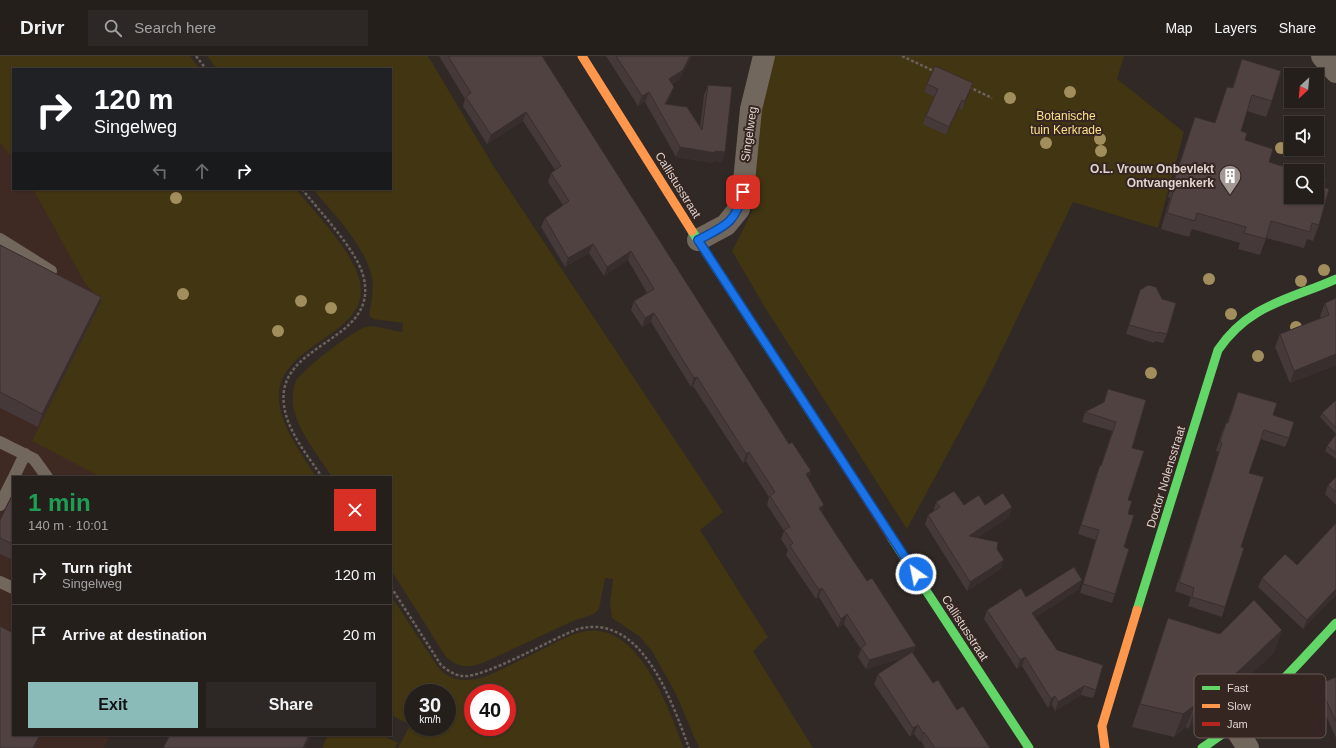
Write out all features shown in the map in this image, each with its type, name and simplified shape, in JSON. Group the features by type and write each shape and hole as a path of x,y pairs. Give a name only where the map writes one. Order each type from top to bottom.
{"street":[{"name":"Callistusstraat","path":"582,56 698,240 1029,748"},
{"name":"Singelweg","path":"698,240 726,226 739,209 743,192 751,109 764,56"},
{"path":"1322,56 1336,72"},
{"name":"Doctor Nolensstraat","path":"1105,748 1102,726 1106,711 1218,350 1226,336 1249,316 1261,308 1316,289 1336,279"},
{"path":"1287,674 1336,623"},
{"path":"1202,748 1217,738"},
{"path":"1242,738 1248,748"}],"lane":[{"path":"0,239 52,270"},
{"path":"0,442 34,459 46,476"},
{"path":"14,476 25,454"},
{"path":"0,505 12,480"},
{"path":"0,582 12,588"}],"path":[{"path":"196,56 205,68"},
{"path":"902,56 944,75"},
{"path":"964,85 992,98"},
{"path":"303,190 350,250 363,277 365,290 362,306 355,320 299,362 291,372 285,386 284,406 290,424 321,476"},
{"path":"392,589 441,665 453,674 462,676 481,674 578,629 592,626 606,628 619,633 637,646 650,665 677,716 689,748"}],"shaded area":[{"path":"0,115 12,132 12,190 54,190 229,476 12,476 12,736 110,736 104,748 0,748"}],"green space":[{"path":"0,56 190,56 199,68 12,68 12,157 0,143"},
{"path":"207,56 428,56 494,167 723,512 700,530 768,637 753,651 813,748 699,748 676,694 652,651 639,636 612,618 610,603 613,579 605,578 599,609 594,614 573,621 478,665 459,665 446,657 392,572 392,476 331,476 303,433 293,405 294,386 300,376 308,368 351,335 366,327 380,327 402,332 403,323 373,319 369,315 373,287 369,266 348,231 314,190 392,190 392,68 216,68"},
{"name":"Botanische tuin Kerkrade","path":"772,56 1124,56 1117,79 1184,132 1158,228 1073,202 986,383 907,529 766,309 732,251 752,212 753,173 757,136"},
{"path":"34,190 297,190 339,241 346,252 358,275 360,296 353,313 340,327 305,353 290,367 281,385 280,407 282,417 295,444 315,476 99,476 32,441 101,301 85,283"},
{"path":"392,598 438,667 449,676 461,680 487,676 581,632 605,632 622,641 637,654 650,672 661,692 684,748 398,748 404,736 456,736 456,684 404,684 404,722 392,716"},
{"path":"328,736 384,736 398,743 395,748 322,748"}],"building":[{"path":"448,56 542,56 789,444 792,442 811,471 806,474 824,505 819,508 867,581 872,578 916,646 869,660 861,648 866,644 847,614 841,619 822,588 819,590 790,546 793,543 784,530 790,527 770,496 775,492 749,452 746,454 697,377 694,378 654,313 645,318 634,301 654,289 631,251 607,267 593,244 568,258 545,218 569,201 551,173 561,166 526,112 491,135 466,97 471,93"},
{"path":"616,56 690,56 683,70 669,79 674,87 665,104 687,107 702,130 708,85 732,87 725,152 715,151 716,153 680,147 649,92 642,96"},
{"name":"O.L. Vrouw Onbevlekt Ontvangenkerk","path":"1242,59 1281,71 1272,101 1252,95 1241,131 1247,133 1245,140 1273,149 1269,162 1284,166 1284,204 1324,204 1324,187 1329,189 1319,225 1312,223 1310,232 1271,221 1266,239 1244,233 1246,227 1197,213 1195,221 1167,213 1176,182 1174,181 1195,117 1215,123 1227,87 1233,88"},
{"path":"935,66 973,83 965,101 962,100 949,127 926,116 938,89 927,84"},
{"path":"0,245 101,297 42,414 0,392"},
{"path":"1148,285 1156,287 1162,299 1176,303 1167,334 1129,325 1140,290"},
{"path":"1336,298 1336,354 1294,371 1280,334 1329,315 1325,303"},
{"path":"1108,389 1146,400 1132,448 1144,451 1128,500 1132,501 1128,514 1134,515 1124,547 1129,549 1115,594 1083,584 1099,530 1081,525 1100,465 1101,466 1116,422 1085,412 1104,402"},
{"path":"1238,392 1277,403 1273,415 1294,422 1289,438 1264,430 1249,473 1264,477 1241,547 1244,548 1225,607 1192,597 1194,588 1179,582 1222,443 1220,442"},
{"path":"1336,400 1336,428 1322,413"},
{"path":"1336,434 1336,453 1327,446"},
{"path":"1336,477 1336,492 1328,485"},
{"path":"954,491 964,505 979,495 985,505 1003,493 1012,507 969,536 998,542 997,549 1004,560 970,582 928,515 940,507 936,502"},
{"path":"12,496 12,544 0,538 0,520"},
{"path":"1336,523 1336,589 1307,620 1262,578 1285,554 1297,565"},
{"path":"1074,567 1082,580 1032,613 1057,650 1103,665 1096,690 1084,686 1058,702 1055,696 1051,699 1025,657 1020,660 987,610 1021,588 1026,597"},
{"path":"1254,600 1282,630 1235,674 1194,674 1194,706 1183,714 1140,704 1168,618 1220,634"},
{"path":"0,626 12,632 12,736 39,736 33,748 0,748"},
{"path":"912,652 933,683 938,680 957,710 963,706 990,748 935,748 918,725 913,728 878,674"},
{"path":"1336,677 1336,722 1326,700 1326,681"},
{"path":"169,736 309,736 303,748 163,748"}],"traffic: fast":[{"path":"692,231 825,435"},
{"path":"1137,610 1218,350 1243,322 1257,313 1271,305 1336,279"},
{"path":"891,537 1029,748"},
{"path":"1289,674 1336,623"},
{"path":"1202,748 1217,738"}],"traffic: slow":[{"path":"582,56 692,231"},
{"path":"1105,748 1102,726 1137,610"}],"traffic: jam":[{"path":"825,435 891,537"}],"place":[{"name":"O.L. Vrouw Onbevlekt Ontvangenkerk","path":"1230,196"}],"route":[{"path":"743,192 739,209 726,226 698,240 916,574"}]}
